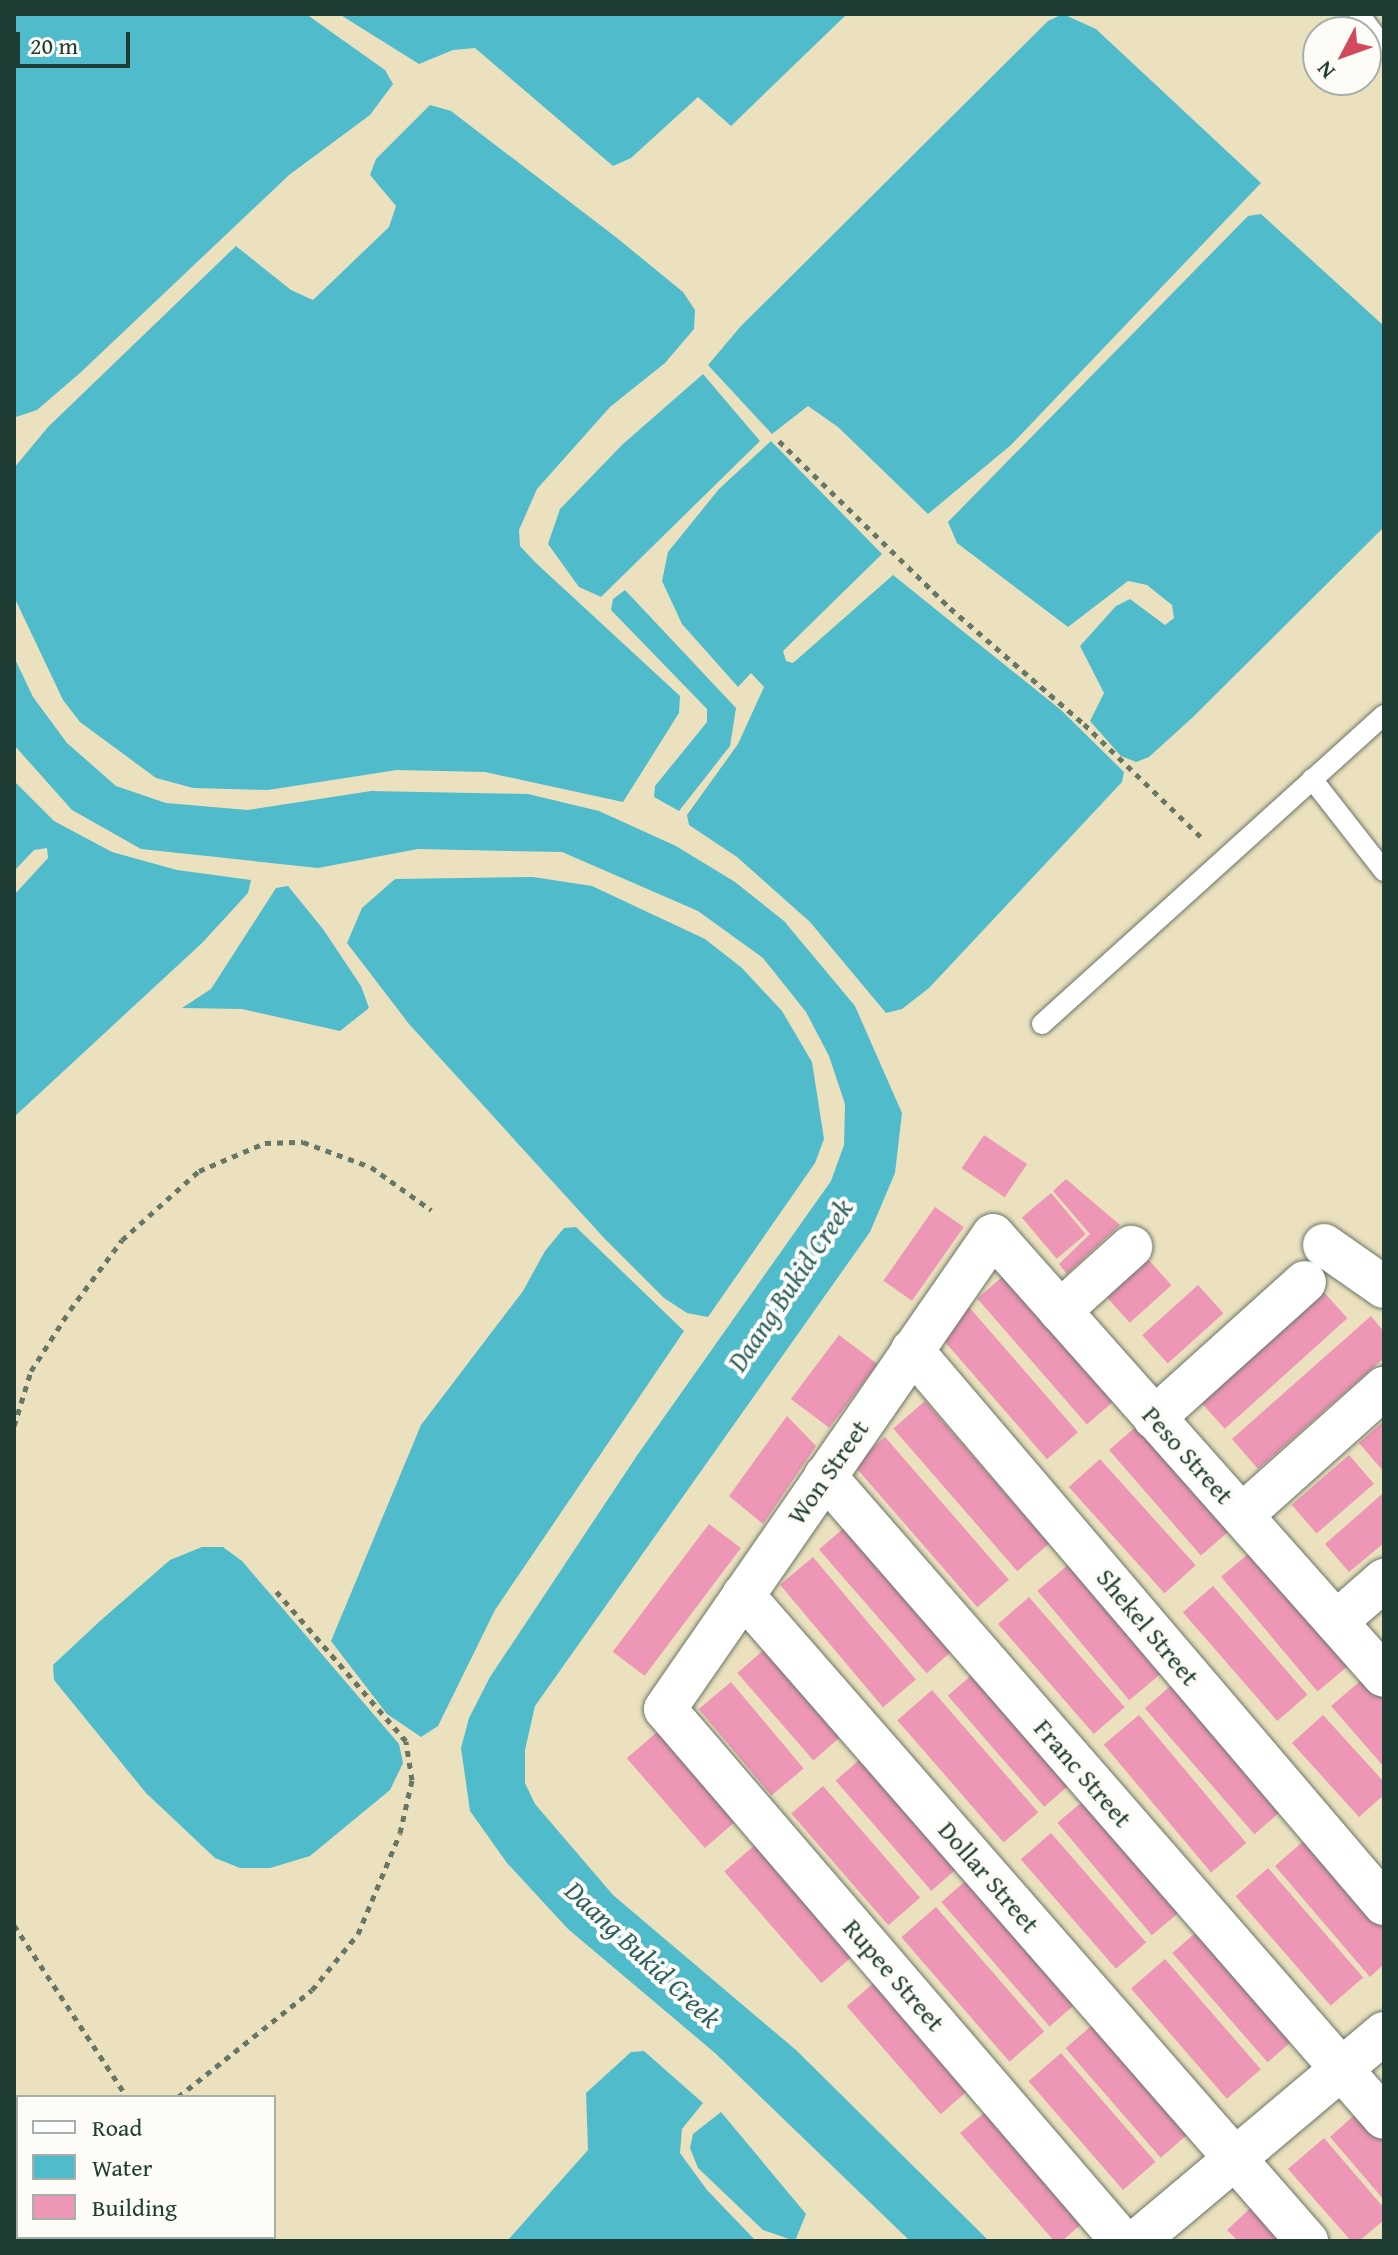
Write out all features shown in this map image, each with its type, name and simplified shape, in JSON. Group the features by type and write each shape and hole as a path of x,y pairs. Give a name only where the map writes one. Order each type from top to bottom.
{"street":[{"name":"Peso Street","path":"993,1235 1384,1676"},
{"name":"Won Street","path":"665,1709 993,1235"},
{"path":"1324,1245 1384,1287"},
{"path":"1060,1311 1131,1247"},
{"path":"1154,1418 1305,1282"},
{"name":"Shekel Street","path":"912,1350 1384,1904"},
{"path":"1242,1515 1384,1388"},
{"name":"Franc Street","path":"825,1476 1384,2118"},
{"path":"1336,1622 1384,1580"},
{"name":"Dollar Street","path":"743,1595 1307,2241"},
{"name":"Rupee Street","path":"665,1709 1122,2241"},
{"path":"1137,2241 1384,2033"}],"lane":[{"path":"1359,14 1384,48"},
{"path":"1042,1024 1384,715"},
{"path":"1312,779 1384,871"}],"path":[{"path":"779,441 950,608 1084,724 1224,860"},
{"path":"14,1426 31,1371 70,1310 122,1240 199,1171 265,1143 303,1142 371,1167 431,1210"},
{"path":"181,2095 312,1990 358,1934 400,1833 412,1780 406,1741 276,1591"},
{"path":"14,1925 126,2095"}],"water":[{"path":"14,14 306,14 385,70 393,84 370,115 289,175 80,373 37,410 16,417"},
{"path":"339,14 847,14 731,126 698,97 631,158 613,166 475,48 453,50 419,64"},
{"path":"1063,14 1096,29 1261,183 1011,445 928,514 838,427 808,406 772,434 708,365 741,326 1048,21"},
{"path":"430,105 451,111 617,238 683,292 695,310 694,329 665,363 610,407 537,489 519,530 520,546 536,563 680,696 679,713 623,802 485,772 397,770 268,790 193,788 156,778 80,722 63,700 16,601 14,468 48,427 236,246 291,290 313,300 389,227 396,206 370,175 376,159"},
{"path":"1261,214 1384,326 1384,527 1192,718 1149,757 1136,762 1121,756 1090,721 1104,693 1080,646 1116,606 1130,599 1165,625 1174,618 1172,605 1147,585 1128,581 1068,627 957,543 948,522 1248,216"},
{"path":"703,374 760,441 601,597 579,587 548,544 560,509 623,444"},
{"path":"771,441 882,554 783,651 786,661 793,663 893,575 1061,710 1124,772 1122,782 929,988 902,1009 886,1013 810,922 737,857 689,825 687,815 738,744 764,687 751,673 738,687 682,624 662,581 668,552 719,489"},
{"path":"625,590 736,708 730,746 679,811 654,797 655,786 707,722 707,709 611,610 613,599"},
{"name":"Daang Bukid Creek","path":"14,657 33,697 67,743 116,786 166,803 248,810 371,791 528,794 599,811 676,846 735,882 784,921 855,1006 902,1113 895,1173 870,1232 535,1706 525,1750 525,1783 535,1804 613,1895 796,2050 989,2241 910,2241 715,2053 568,1929 507,1863 470,1811 461,1748 469,1718 490,1677 638,1454 831,1181 844,1145 845,1104 829,1056 806,1012 763,958 698,911 562,852 418,849 318,868 141,849 72,810 14,745"},
{"path":"14,781 54,821 112,852 177,870 251,880 248,893 202,943 14,1117 14,895 48,858 47,848 34,850 14,871"},
{"path":"533,877 592,886 705,939 742,968 782,1011 812,1062 824,1139 815,1163 708,1317 687,1313 664,1298 604,1238 409,1024 347,943 362,908 395,879"},
{"path":"288,886 323,929 361,986 369,1008 340,1031 242,1009 182,1008 211,989 276,888"},
{"path":"576,1227 684,1331 495,1610 438,1726 421,1737 387,1714 331,1641 421,1425 523,1291 545,1251 564,1228"},
{"path":"202,1547 223,1547 242,1561 399,1744 403,1763 390,1790 310,1856 270,1868 240,1868 215,1858 146,1793 54,1680 53,1665 100,1621 170,1560"},
{"path":"644,2051 703,2103 682,2129 680,2153 707,2190 756,2241 507,2241 588,2150 586,2093 631,2052"},
{"path":"721,2112 806,2214 795,2241 763,2230 698,2168 690,2148 693,2134"}],"building":[{"path":"984,1135 1027,1164 1005,1197 962,1168"},
{"path":"1066,1179 1120,1225 1067,1274 1059,1264 1090,1234 1053,1191"},
{"path":"1051,1193 1086,1234 1057,1259 1022,1217"},
{"path":"935,1207 964,1227 912,1301 883,1281"},
{"path":"1146,1257 1171,1285 1130,1323 1104,1294"},
{"path":"1009,1271 1119,1397 1087,1425 977,1299"},
{"path":"1198,1285 1223,1313 1168,1363 1142,1335"},
{"path":"1322,1290 1347,1318 1225,1429 1199,1400"},
{"path":"969,1307 1078,1432 1047,1459 938,1334"},
{"path":"1371,1316 1384,1332 1384,1358 1258,1469 1232,1439"},
{"path":"839,1335 877,1364 829,1428 791,1399"},
{"path":"925,1401 1049,1544 1017,1571 893,1429"},
{"path":"787,1416 816,1446 763,1524 729,1496"},
{"path":"1384,1421 1384,1472 1359,1443"},
{"path":"1140,1423 1232,1529 1201,1556 1109,1450"},
{"path":"885,1437 1009,1580 977,1607 853,1465"},
{"path":"1349,1455 1374,1484 1317,1534 1292,1505"},
{"path":"1100,1459 1196,1565 1164,1593 1069,1487"},
{"path":"1382,1494 1384,1543 1349,1572 1325,1544"},
{"path":"853,1520 961,1644 927,1673 819,1550"},
{"path":"709,1524 741,1548 645,1676 613,1652"},
{"path":"1254,1549 1350,1664 1317,1692 1221,1577"},
{"path":"813,1557 916,1680 883,1707 780,1585"},
{"path":"1068,1565 1160,1675 1129,1700 1037,1591"},
{"path":"1213,1586 1307,1695 1277,1721 1183,1612"},
{"path":"1029,1597 1125,1707 1094,1734 998,1624"},
{"path":"766,1648 842,1736 813,1760 737,1673"},
{"path":"981,1667 1077,1778 1044,1807 948,1696"},
{"path":"1365,1677 1384,1700 1384,1767 1331,1706"},
{"path":"731,1682 804,1769 771,1796 699,1709"},
{"path":"1175,1682 1285,1808 1254,1834 1145,1708"},
{"path":"932,1690 1038,1812 1004,1842 897,1720"},
{"path":"1139,1715 1246,1843 1211,1872 1104,1745"},
{"path":"1323,1715 1384,1782 1384,1795 1359,1817 1292,1743"},
{"path":"657,1732 735,1822 705,1848 627,1758"},
{"path":"865,1755 961,1865 931,1891 836,1781"},
{"path":"823,1786 920,1898 888,1925 791,1814"},
{"path":"1088,1797 1182,1910 1152,1935 1057,1823"},
{"path":"1051,1833 1146,1942 1116,1969 1021,1859"},
{"path":"1307,1838 1384,1927 1384,1964 1370,1977 1275,1866"},
{"path":"756,1844 853,1956 821,1983 724,1872"},
{"path":"1268,1868 1363,1977 1331,2006 1236,1896"},
{"path":"970,1877 1078,2002 1050,2026 941,1902"},
{"path":"936,1907 1044,2032 1010,2062 901,1937"},
{"path":"1201,1928 1296,2037 1267,2062 1172,1953"},
{"path":"1165,1959 1261,2069 1227,2099 1131,1989"},
{"path":"877,1980 971,2088 941,2114 847,2006"},
{"path":"1098,2020 1193,2129 1161,2158 1066,2048"},
{"path":"1061,2053 1155,2162 1123,2190 1029,2081"},
{"path":"989,2109 1085,2221 1062,2241 1054,2241 960,2133"},
{"path":"1360,2110 1384,2139 1384,2200 1330,2137"},
{"path":"1324,2138 1384,2208 1384,2220 1359,2241 1351,2241 1288,2169"},
{"path":"1259,2200 1295,2241 1238,2241 1227,2230"}]}
